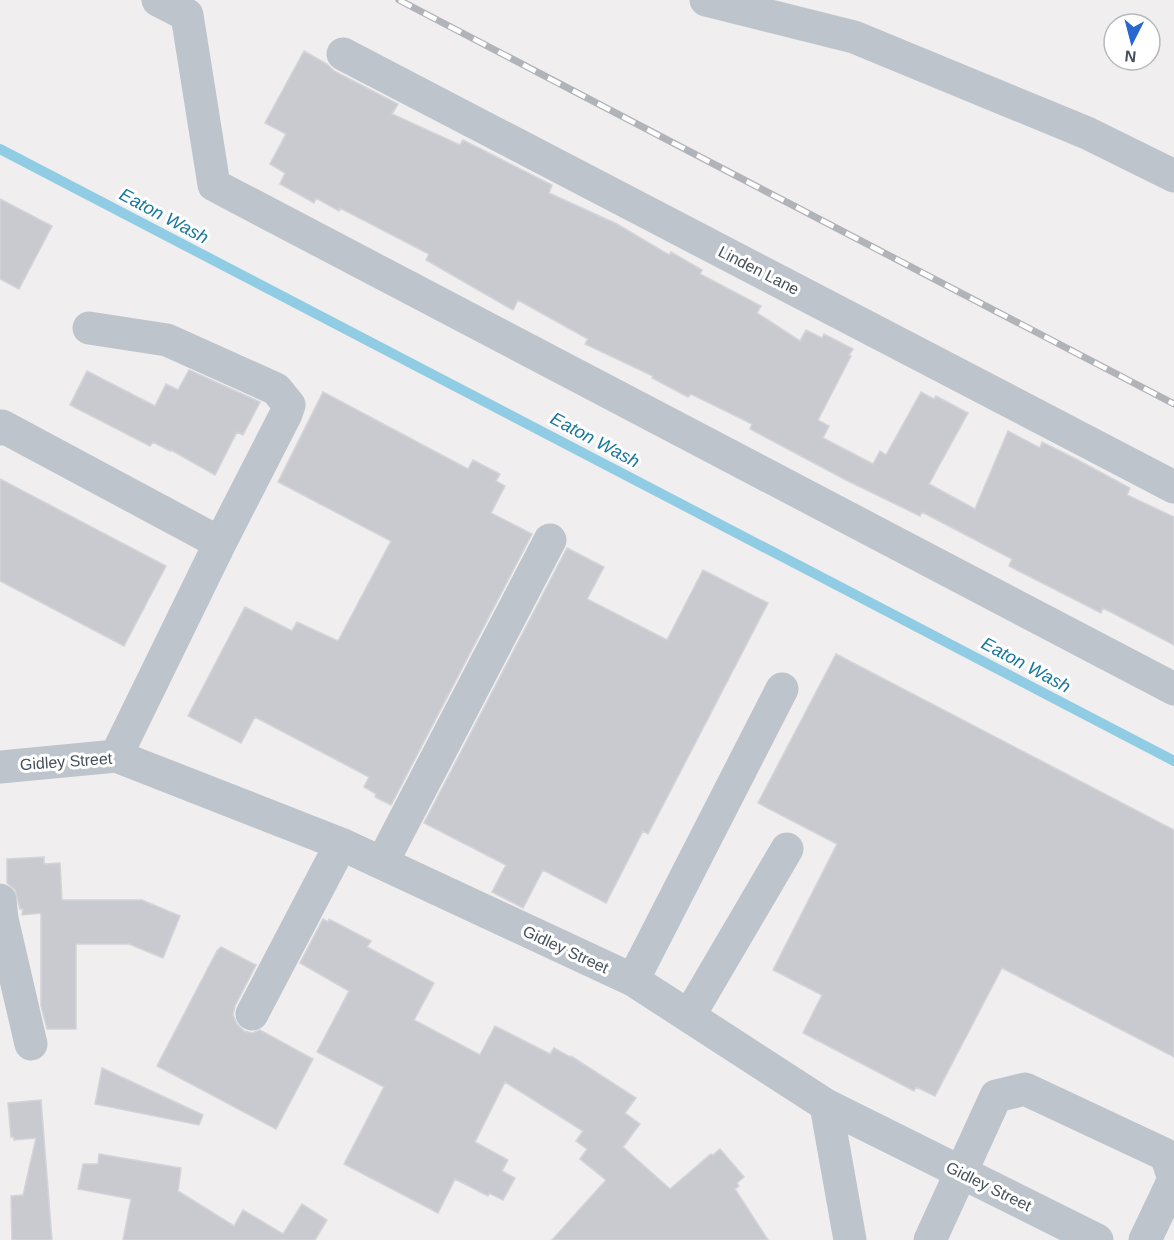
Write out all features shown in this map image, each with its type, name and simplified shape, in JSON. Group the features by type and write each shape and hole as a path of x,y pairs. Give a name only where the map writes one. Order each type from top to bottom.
{"street":[{"path":"158,0 187,15 214,185 1174,689"},
{"path":"706,0 854,37 1087,133 1174,176"},
{"name":"Linden Lane","path":"343,54 1174,487"},
{"path":"89,328 167,340 276,389 289,405 116,756"},
{"path":"0,429 2,426 220,543"},
{"path":"382,864 550,540"},
{"path":"633,980 782,689"},
{"name":"Gidley Street","path":"0,767 116,756 341,844 633,980 826,1105 961,1172 1077,1236"},
{"path":"252,1014 341,844"},
{"path":"689,1016 787,849"},
{"path":"0,900 2,919 31,1044"},
{"path":"930,1240 996,1096 1025,1089 1166,1155 1174,1179 1145,1240"},
{"path":"826,1105 850,1240"}],"building":[{"path":"304,51 327,64 334,71 398,104 392,114 460,145 463,140 552,185 549,193 617,224 669,255 671,252 702,270 700,274 761,306 757,313 800,341 806,330 822,338 824,334 853,349 818,420 829,426 823,438 873,464 880,451 886,455 921,392 934,399 936,396 968,413 929,484 975,509 1008,431 1040,448 1042,442 1076,459 1130,488 1127,495 1174,517 1174,645 1103,608 1101,613 1009,566 1012,559 922,512 920,516 846,480 750,429 752,424 691,394 688,397 652,378 653,376 585,344 588,339 518,300 513,310 426,260 429,254 340,208 339,211 316,198 314,203 280,184 285,173 270,164 286,134 265,123"},
{"path":"0,199 52,226 19,289 0,279"},
{"path":"189,370 260,402 243,435 237,432 215,475 171,450 153,442 150,446 70,405 87,371 155,406 166,384 178,390"},
{"path":"323,392 468,469 473,460 500,474 496,481 505,486 491,513 532,534 391,805 375,797 376,794 364,787 369,777 255,717 241,743 188,716 245,607 292,631 297,622 338,641 391,541 278,482"},
{"path":"0,479 166,566 124,646 0,581"},
{"path":"567,548 604,567 587,599 667,640 703,570 768,603 648,834 643,831 606,903 543,870 523,908 492,892 506,865 424,823"},
{"path":"836,654 1174,830 1174,1057 1002,968 935,1096 916,1087 914,1091 803,1033 822,995 773,970 837,844 758,803"},
{"path":"44,857 44,864 60,863 62,900 142,900 180,916 163,958 129,944 76,944 76,1029 47,1029 41,1006 41,913 22,915 23,909 20,909 15,890 7,883 7,859"},
{"path":"323,919 328,922 329,919 371,941 367,947 434,983 414,1020 480,1055 495,1026 550,1054 554,1048 571,1056 636,1098 625,1113 640,1124 623,1147 670,1189 720,1149 744,1177 737,1183 739,1186 735,1189 768,1240 552,1240 606,1180 580,1159 587,1149 576,1141 583,1131 505,1082 475,1142 508,1160 502,1171 515,1178 503,1200 489,1193 488,1196 455,1179 438,1213 344,1164 384,1087 317,1052 349,991 300,963"},
{"path":"221,947 256,965 235,1006 233,1015 237,1024 244,1031 252,1033 260,1030 313,1059 276,1129 157,1066"},
{"path":"102,1068 203,1115 199,1125 95,1104"},
{"path":"41,1100 52,1240 12,1240 11,1196 23,1195 36,1138 14,1140 14,1137 11,1137 8,1103"},
{"path":"99,1154 181,1168 178,1191 234,1226 243,1210 283,1234 302,1204 327,1220 315,1240 123,1240 131,1199 78,1189 83,1164 98,1164"}],"waterway":[{"name":"Eaton Wash","path":"0,149 1174,761"}],"railway":[{"path":"399,0 1174,404"}]}
